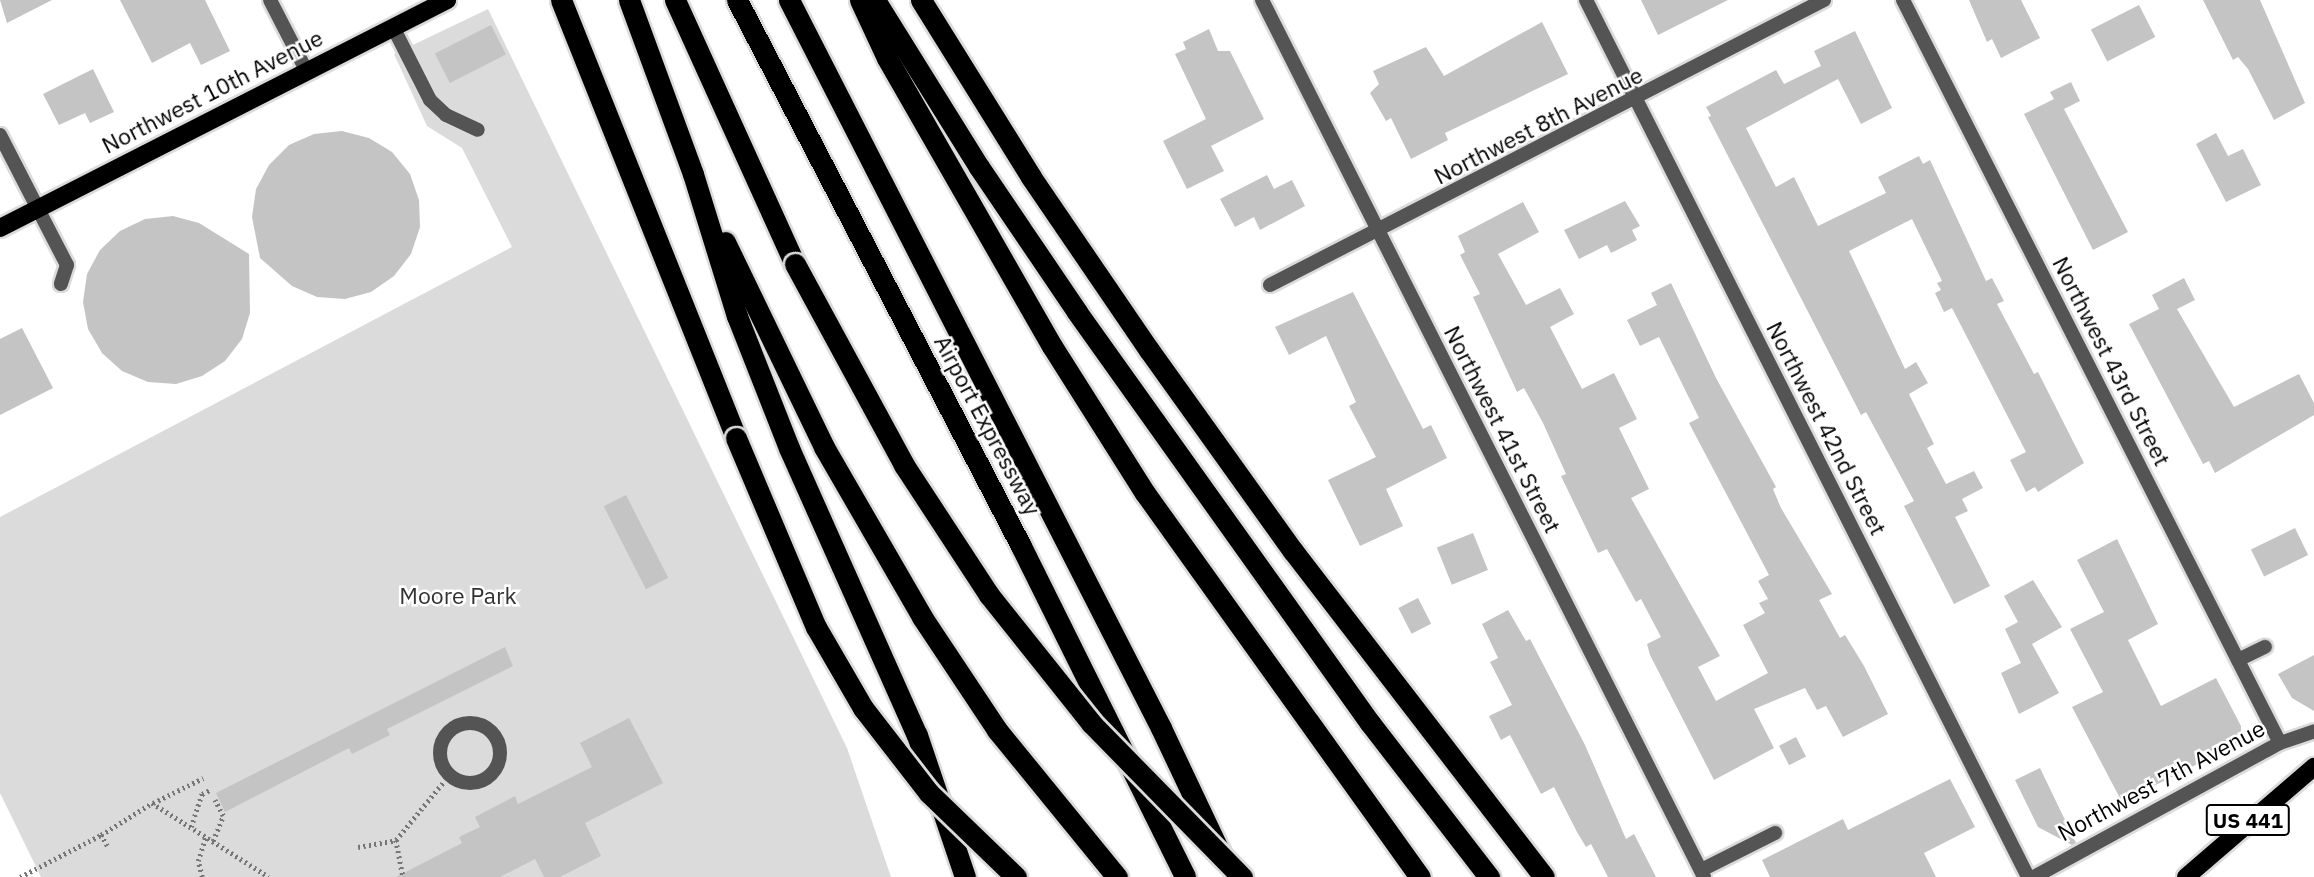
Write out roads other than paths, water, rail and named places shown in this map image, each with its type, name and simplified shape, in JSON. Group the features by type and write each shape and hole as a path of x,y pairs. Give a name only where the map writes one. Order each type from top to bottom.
{"highway":[{"path":"561,0 736,438 816,627 850,688 929,793 1016,877"},
{"path":"629,0 693,174 737,316 789,448 912,722 965,877"},
{"name":"Airport Expressway","path":"737,0 1021,546 1185,877"},
{"name":"Airport Expressway","path":"789,0 1155,716 1231,877"},
{"path":"860,0 950,169 1118,450 1197,569 1420,877"},
{"path":"876,0 1054,280 1370,723 1489,877"},
{"path":"921,0 1088,262 1293,551 1544,877"},
{"path":"677,4 795,264 904,465 989,595 1091,723 1242,877"},
{"path":"693,174 793,387 878,544 961,677 1068,821 1117,877"}],"main road":[{"name":"Northwest 10th Avenue","path":"0,228 447,0"},
{"name":"US 441","path":"2186,877 2314,767"}],"street":[{"path":"270,0 306,70"},
{"name":"Northwest 41st Street","path":"1262,0 1703,873"},
{"name":"Northwest 42nd Street","path":"1586,0 2031,877"},
{"name":"Northwest 8th Avenue","path":"1270,285 1378,233 1824,0"},
{"name":"Northwest 43rd Street","path":"1903,0 2280,743"},
{"path":"393,27 430,100 446,115 478,130"},
{"path":"0,135 67,265 61,284"},
{"path":"2238,660 2265,647"},
{"path":"464,723 492,732 500,749 490,776 472,783 450,774 440,752 447,734 464,723"},
{"name":"Northwest 7th Avenue","path":"2031,877 2280,743 2314,731"},
{"path":"1703,873 1775,833"}],"park label":[{"name":"Moore Park","path":"458,595"}]}
